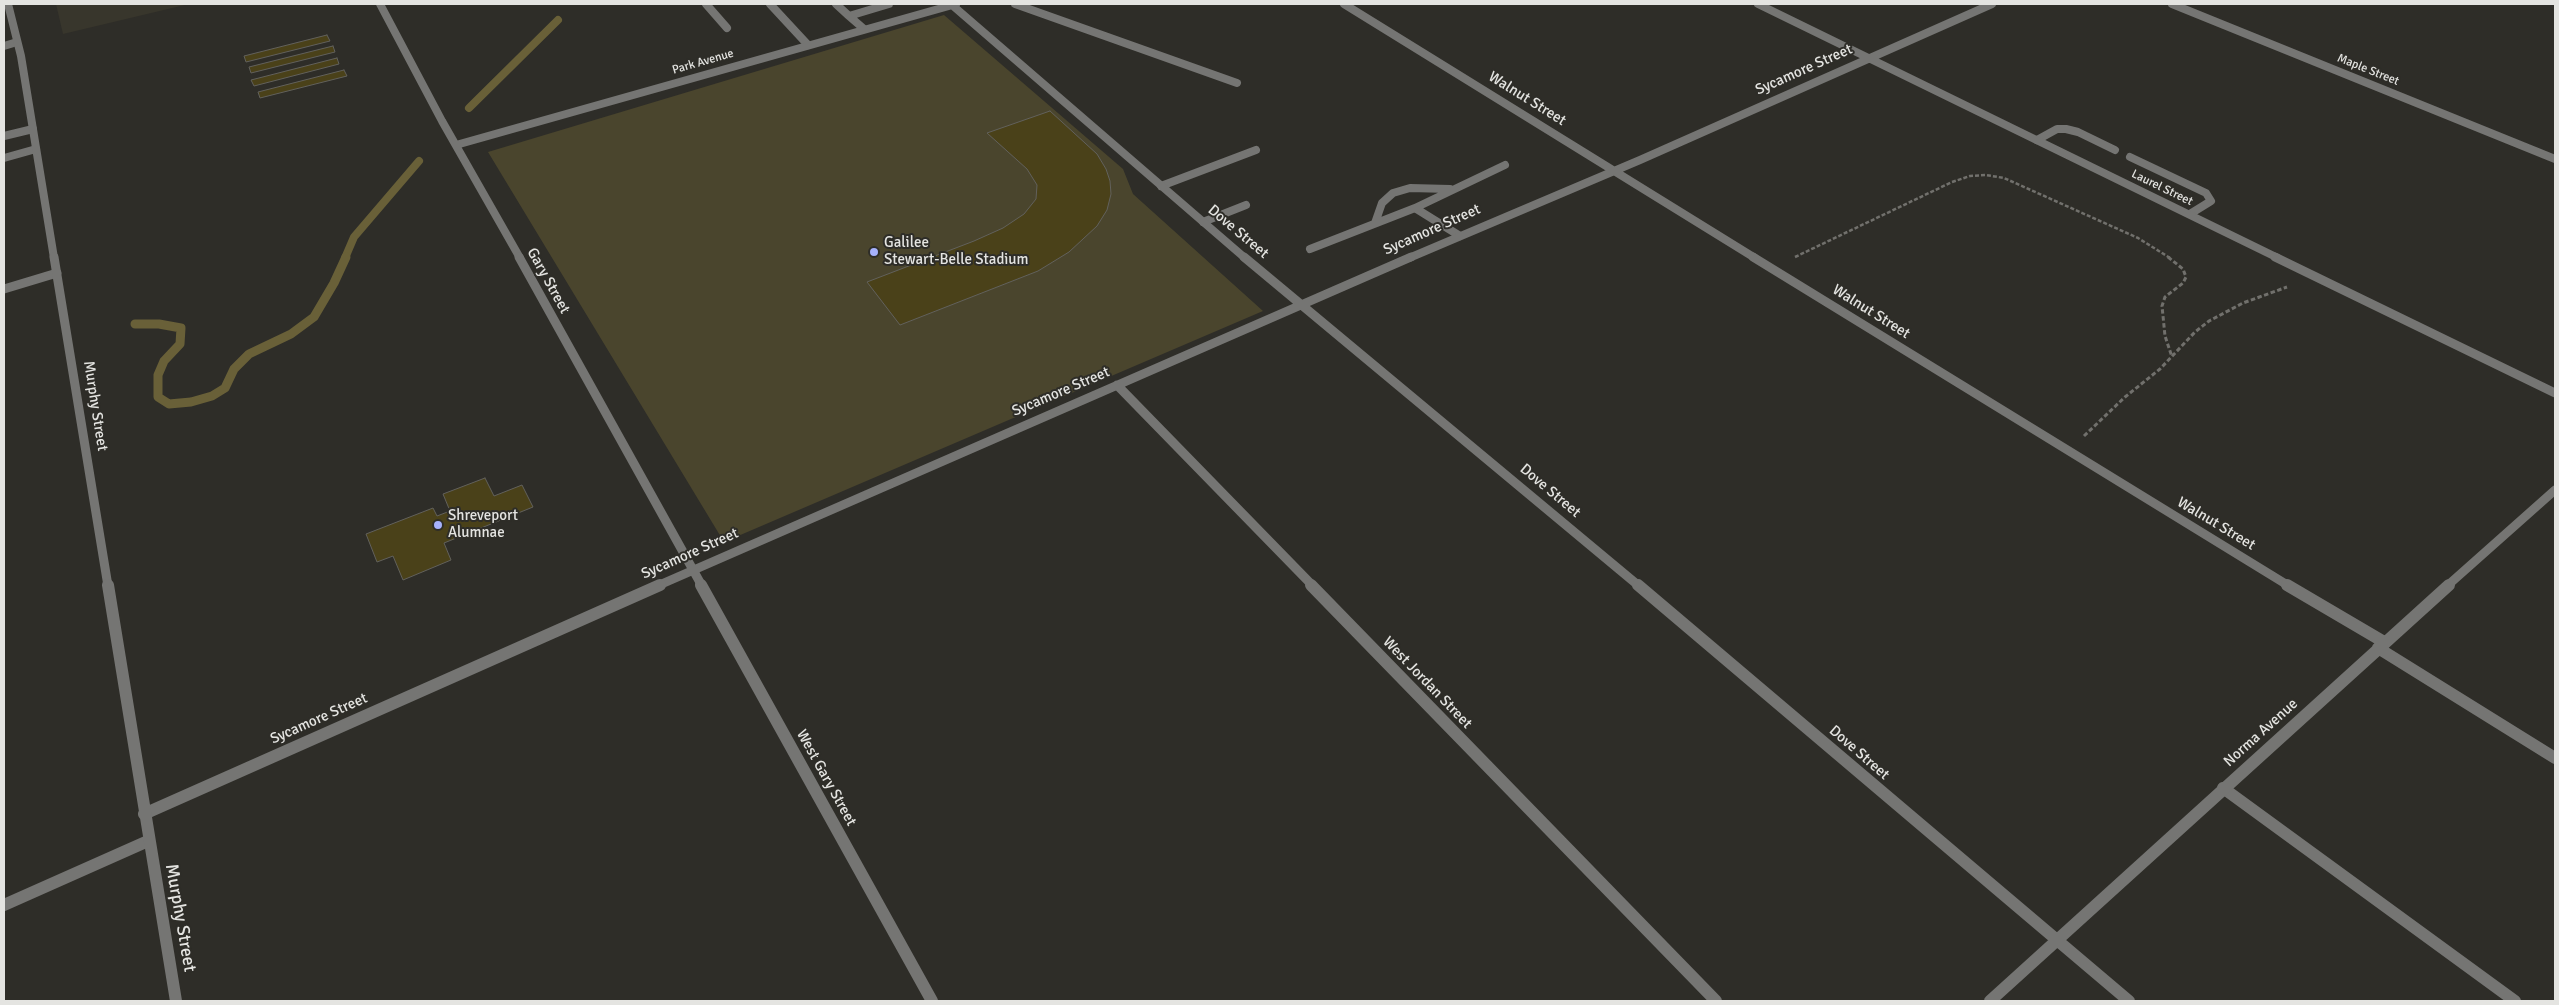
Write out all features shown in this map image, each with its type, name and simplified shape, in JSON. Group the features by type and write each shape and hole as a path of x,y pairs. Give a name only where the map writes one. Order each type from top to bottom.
{"street":[{"name":"Murphy Street","path":"8,4 33,129 148,840 176,1001"},
{"name":"Gary Street","path":"380,4 692,571"},
{"path":"706,4 727,28"},
{"path":"770,4 808,45"},
{"path":"836,4 864,29"},
{"path":"849,16 889,4"},
{"name":"Park Avenue","path":"456,145 954,4"},
{"name":"Dove Street","path":"954,4 1203,222 1304,304 1686,624 2056,941 2129,1001"},
{"path":"1016,4 1237,83"},
{"name":"Walnut Street","path":"1344,4 2211,539 2381,645 2555,758"},
{"name":"Laurel Street","path":"1758,4 2555,393"},
{"name":"Sycamore Street","path":"144,814 692,571 1871,59 1992,4"},
{"name":"Maple Street","path":"2172,4 2555,159"},
{"path":"4,46 17,42"},
{"path":"4,136 33,129"},
{"path":"2037,140 2057,129 2066,129 2078,132 2115,150"},
{"path":"4,158 36,149"},
{"path":"1161,186 1256,150"},
{"path":"2130,157 2206,193 2211,202 2190,214"},
{"path":"1310,249 1415,208 1505,165"},
{"path":"1375,223 1382,203 1393,193 1410,188 1453,189"},
{"path":"1203,222 1246,205"},
{"path":"1415,208 1460,236"},
{"path":"4,289 57,273"},
{"name":"West Jordan Street","path":"1117,385 1716,1001"},
{"name":"Norma Avenue","path":"1990,1001 2381,645 2555,490"},
{"name":"West Gary Street","path":"692,571 932,1001"},
{"path":"2224,788 2515,1001"},
{"path":"4,904 148,840"}],"path":[{"path":"1789,261 1952,182 1970,176 1986,174 2004,178 2138,238 2165,254 2182,269 2186,277 2183,283 2165,297 2162,306 2165,336 2172,357"},
{"path":"2081,439 2172,357 2194,332 2209,321 2243,303 2295,284"}],"shaded area":[{"path":"56,4 189,4 63,34"},
{"name":"Galilee Stewart-Belle Stadium","path":"944,15 1123,169 1133,194 1263,311 724,542 488,152"}],"building":[{"path":"327,35 330,41 246,62 244,56"},
{"path":"333,46 335,52 251,73 249,67"},
{"path":"337,58 339,64 254,86 251,80"},
{"path":"344,70 347,76 260,98 258,92"},
{"path":"1050,111 1097,154 1106,169 1110,181 1111,194 1107,210 1097,226 1069,252 1038,271 900,325 867,282 974,241 1003,228 1024,214 1036,199 1037,185 1027,169 987,133"},
{"name":"Shreveport Alumnae","path":"485,478 494,496 522,485 533,507 444,543 451,560 403,580 393,556 377,562 366,534 433,508 437,516 450,511 443,494"}],"waterway":[{"path":"469,108 558,20"},
{"path":"345,258 354,237 419,161"},
{"path":"135,324 159,324 181,328 180,344 164,361 158,375 158,397 169,404 191,402 212,396 225,388 234,369 249,354 291,334 314,317 334,283 346,257"}],"place":[{"name":"Galilee Stewart-Belle Stadium","path":"874,252"},
{"name":"Shreveport Alumnae","path":"438,525"}]}
